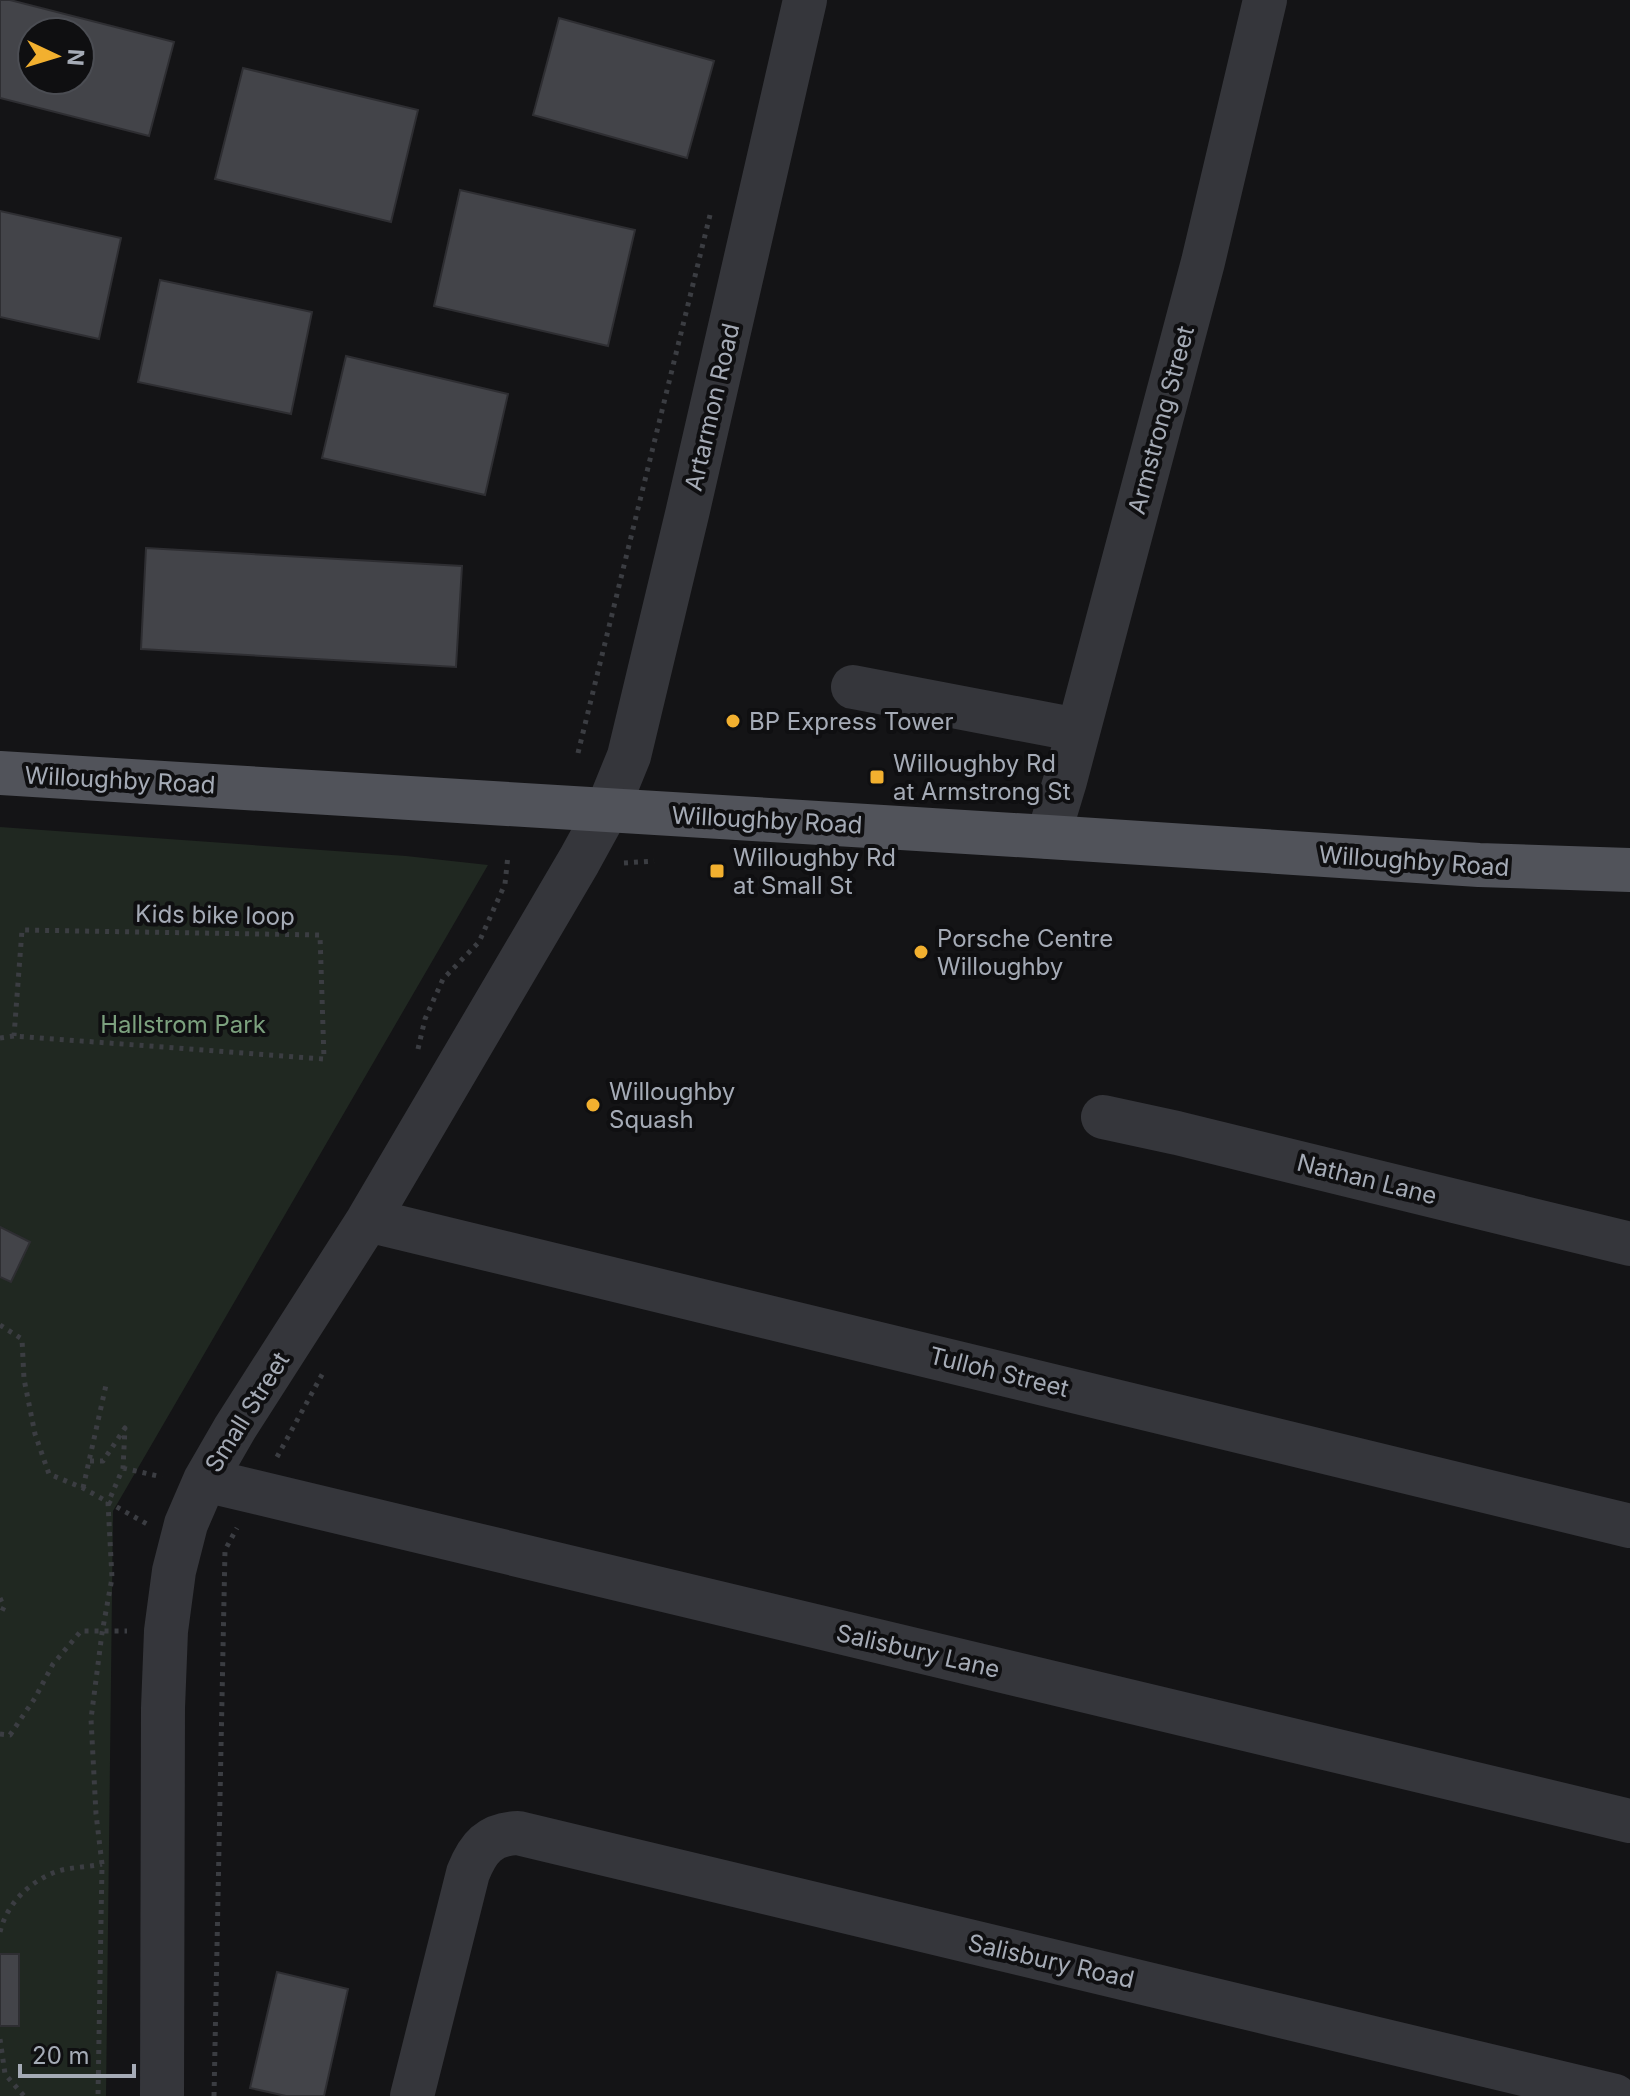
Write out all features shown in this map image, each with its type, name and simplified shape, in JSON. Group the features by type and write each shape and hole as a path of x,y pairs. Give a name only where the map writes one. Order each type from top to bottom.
{"main road":[{"name":"Willoughby Road","path":"0,773 1479,865 1630,870"}],"street":[{"name":"Armstrong Street","path":"1048,837 1203,262 1265,0"},
{"name":"Artarmon Road","path":"607,810 629,756 688,510 801,1"},
{"path":"853,687 1078,730"},
{"name":"Small Street","path":"162,2096 163,1708 166,1631 174,1571 186,1524 186,1479 235,1428 368,1220 607,810"},
{"name":"Nathan Lane","path":"1103,1117 1630,1244"},
{"name":"Tulloh Street","path":"368,1220 1630,1526"},
{"name":"Salisbury Lane","path":"186,1479 257,1492 1630,1821"},
{"name":"Salisbury Road","path":"412,2096 468,1873 475,1856 488,1841 503,1833 518,1833 1615,2096"}],"path":[{"name":"Artarmon Road","path":"578,753 710,215"},
{"path":"416,1057 425,1019 443,979 479,942 499,899 505,884 508,855"},
{"path":"616,863 654,861"},
{"name":"Kids bike loop","path":"0,1038 14,1036 324,1059 320,935 22,930 14,1036"},
{"path":"0,1325 22,1339 24,1379 35,1434 49,1474 83,1488 181,1543"},
{"name":"Small Street","path":"214,2096 225,1550 331,1358"},
{"path":"83,1488 106,1385"},
{"path":"90,1461 103,1461 125,1428 123,1468 108,1503 112,1578 91,1719 102,1864 98,2096"},
{"path":"123,1468 186,1479"},
{"path":"0,1598 4,1607 0,1615"},
{"path":"0,1734 10,1735 53,1664 81,1631 166,1631"},
{"path":"0,1932 3,1919 15,1899 33,1885 58,1871 102,1864"},
{"path":"0,2039 5,2074 24,2096"}],"green space":[{"name":"Hallstrom Park","path":"0,827 406,856 488,865 113,1511 106,2096 0,2096"}],"building":[{"path":"0,0 72,16 16,16 16,96 96,96 96,22 174,42 149,136 0,98"},
{"path":"559,18 714,61 687,158 533,115"},
{"path":"243,68 418,110 391,222 215,179"},
{"path":"460,190 635,230 608,346 434,306"},
{"path":"0,211 121,238 99,339 0,317"},
{"path":"160,280 312,312 291,414 138,382"},
{"path":"346,356 508,394 485,495 322,458"},
{"path":"146,548 462,566 456,667 141,649"},
{"path":"0,1227 30,1242 11,1282 0,1277"},
{"path":"0,1954 19,1954 19,2026 0,2026"},
{"path":"277,1972 348,1989 324,2096 286,2096 250,2088"}],"place":[{"name":"BP Express Tower","path":"733,721"},
{"name":"Willoughby Rd at Armstrong St","path":"877,777"},
{"name":"Willoughby Rd at Small St","path":"717,871"},
{"name":"Porsche Centre Willoughby","path":"921,952"},
{"name":"Willoughby Squash","path":"593,1105"}]}
